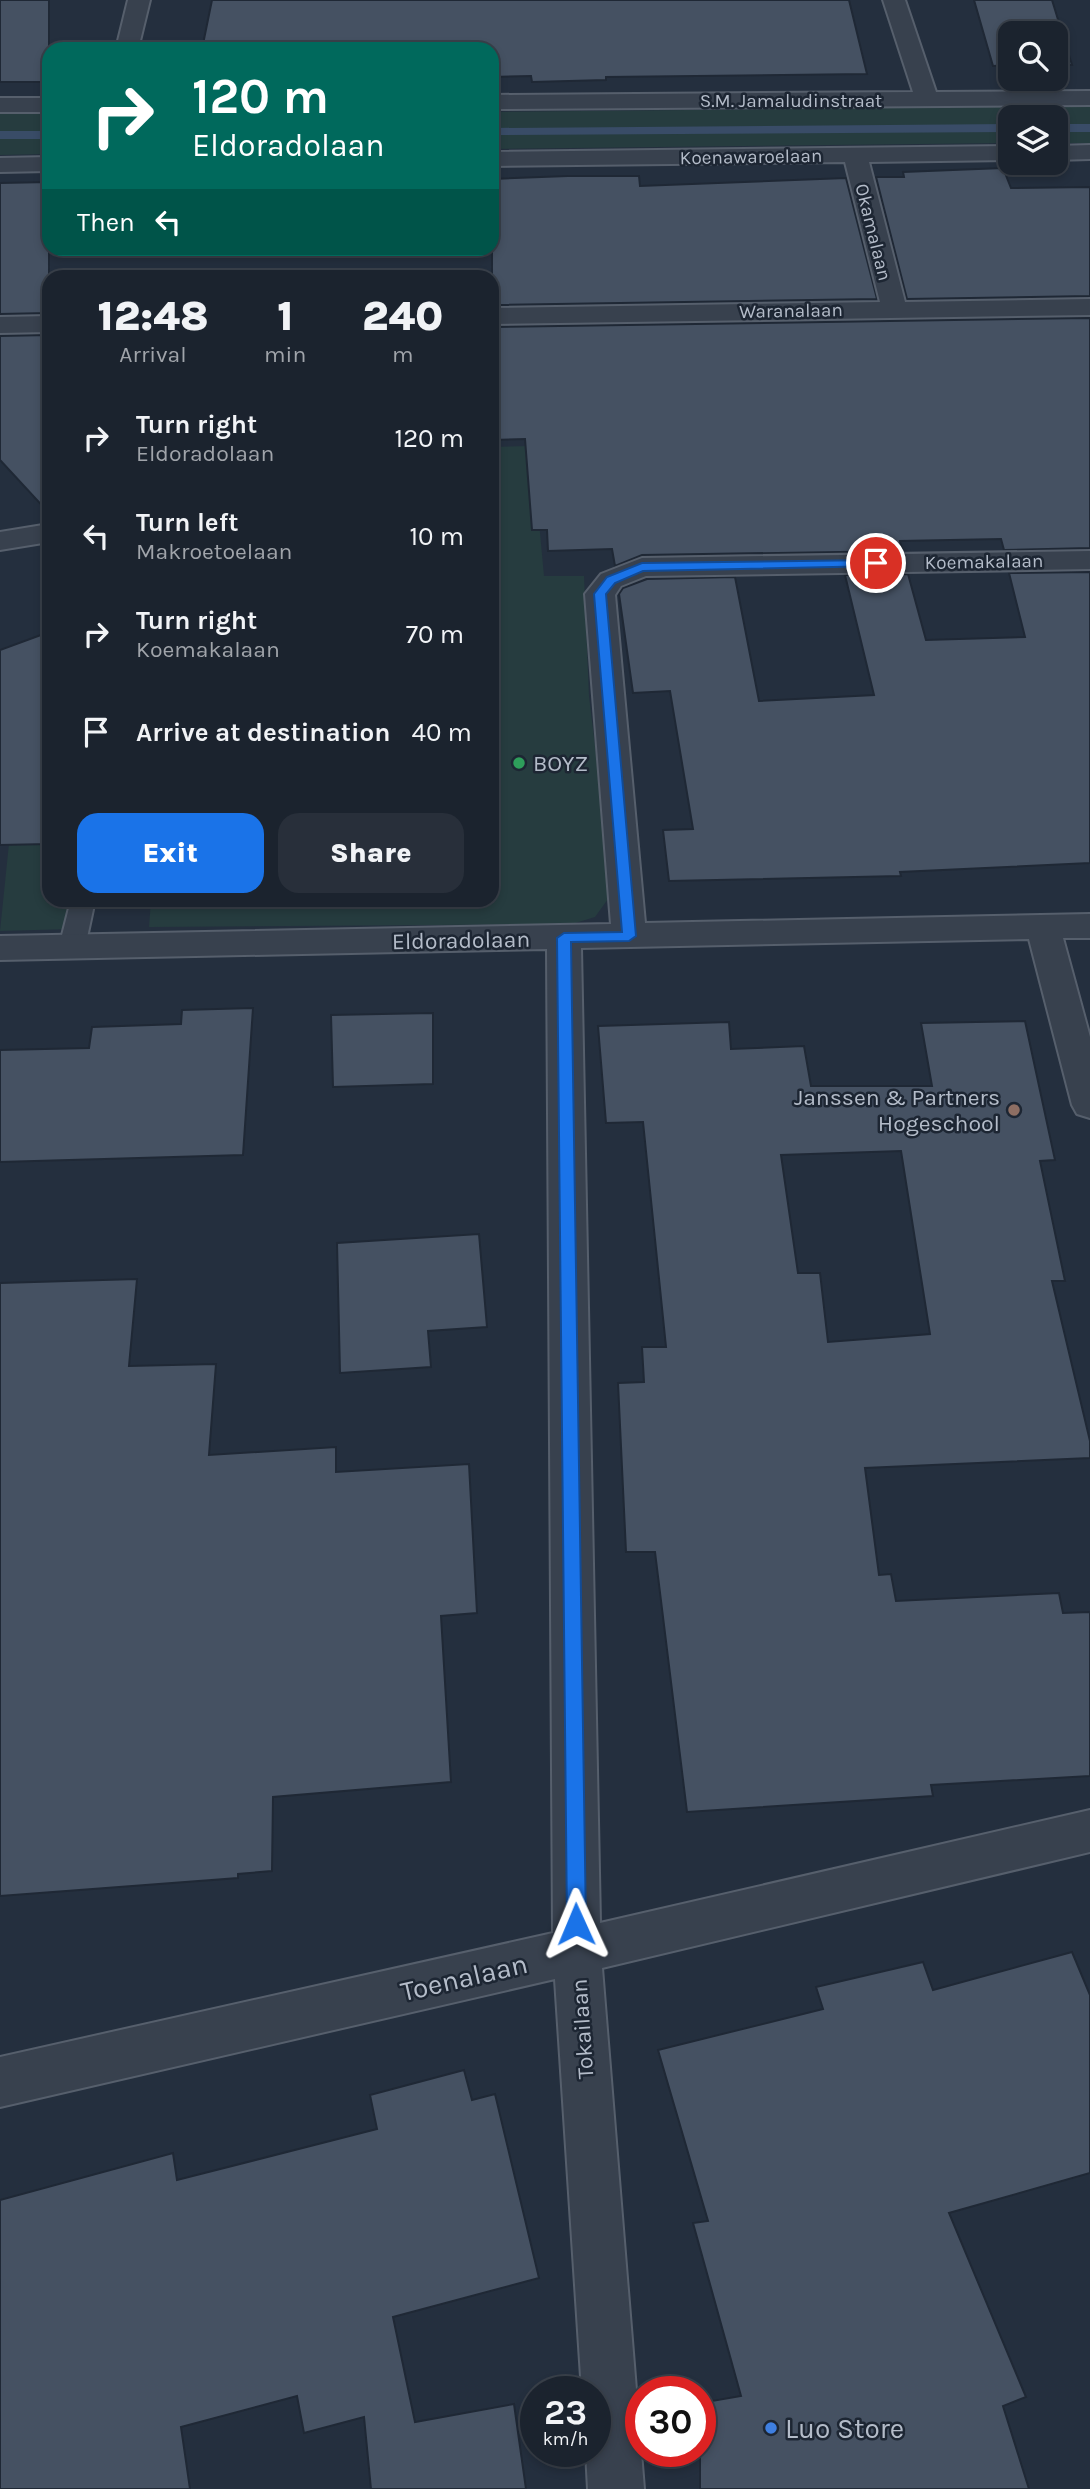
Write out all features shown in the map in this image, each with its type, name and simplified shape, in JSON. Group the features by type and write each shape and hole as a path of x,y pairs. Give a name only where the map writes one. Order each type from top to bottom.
{"street":[{"path":"129,42 139,0"},
{"path":"894,0 927,99"},
{"name":"S.M. Jamaludinstraat","path":"499,102 1090,98"},
{"path":"0,105 42,105"},
{"path":"1068,153 1090,152"},
{"name":"Koenawaroelaan","path":"499,159 998,153"},
{"name":"Okamalaan","path":"855,155 894,308"},
{"path":"0,165 42,164"},
{"name":"Waranalaan","path":"499,316 1090,307"},
{"path":"0,325 42,324"},
{"path":"0,541 42,534"},
{"name":"Koemakalaan","path":"629,936 600,594 611,580 642,567 1090,560"},
{"name":"Eldoradolaan","path":"0,948 1090,926"},
{"path":"1043,927 1090,1105"},
{"name":"Tokailaan","path":"564,938 577,1951 616,2489"},
{"name":"Toenalaan","path":"0,2082 1090,1831"}],"lane":[{"path":"72,947 81,907"}],"green space":[{"path":"1068,106 1090,106 1090,143 1068,143"},
{"path":"998,107 998,143 499,149 499,112"},
{"path":"0,114 42,114 42,154 0,155"},
{"path":"532,446 544,576 584,576 589,696 610,870 608,899 595,917 572,924 149,927 150,907 499,907 499,447"},
{"path":"42,748 42,907 78,907 72,929 0,931 18,756"}],"building":[{"path":"0,0 49,0 49,42 42,42 42,82 0,82"},
{"path":"212,0 849,0 867,74 606,77 606,80 532,82 531,76 499,77 499,42 203,42"},
{"path":"974,0 1052,0 1058,21 998,21 998,66 993,66"},
{"path":"998,168 998,175 1006,175 1011,188 1090,187 1090,296 907,299 876,177 904,177 903,172"},
{"path":"639,176 640,186 846,178 877,299 499,305 499,270 492,270 492,256 499,256 499,179"},
{"path":"42,182 42,256 49,256 49,270 42,270 42,313 0,314 0,183"},
{"path":"1090,318 1090,548 1004,550 1001,539 900,541 902,551 642,555 615,566 612,549 548,551 547,530 532,530 525,439 499,440 499,327"},
{"path":"42,335 42,505 0,460 0,336"},
{"path":"1090,572 1090,863 900,872 901,876 669,881 663,830 693,829 670,691 633,693 619,594 623,588 647,579 735,577 759,701 874,695 845,575 908,574 926,640 1025,637 1009,573"},
{"path":"42,635 42,844 0,845 0,650"},
{"path":"253,1008 243,1155 0,1162 0,1050 89,1048 92,1027 181,1024 182,1010"},
{"path":"433,1013 433,1084 333,1087 331,1015"},
{"path":"1025,1021 1055,1160 1040,1161 1065,1281 1052,1281 1090,1441 1090,1458 865,1468 879,1575 891,1574 896,1601 1059,1593 1063,1613 1090,1612 1090,1776 931,1785 933,1796 687,1812 655,1552 626,1552 618,1383 644,1382 642,1347 666,1347 643,1122 606,1123 598,1026 729,1022 731,1049 804,1046 811,1086 932,1086 921,1023","holes":["901,1151 930,1334 828,1342 820,1273 798,1273 781,1155"]},
{"path":"479,1234 487,1327 428,1331 431,1367 340,1373 337,1243"},
{"path":"137,1279 129,1366 216,1364 209,1455 336,1447 336,1472 469,1464 477,1613 441,1616 451,1782 273,1797 272,1871 238,1874 238,1878 0,1896 0,1283"},
{"path":"1072,1952 1090,1995 1090,2173 949,2213 1026,2397 1003,2406 1029,2489 700,2489 700,2467 716,2467 716,2400 741,2396 693,2223 708,2221 658,2050 823,2009 816,1987 923,1962 933,1990"},
{"path":"464,2070 472,2100 495,2094 539,2278 393,2317 415,2422 514,2404 520,2467 523,2467 526,2489 371,2489 364,2417 304,2433 297,2396 181,2427 190,2489 0,2489 0,2200 173,2153 177,2180 377,2129 370,2095"}],"waterway":[{"path":"499,132 998,128"},
{"path":"1068,128 1090,128"},
{"path":"0,135 42,135"}],"place":[{"name":"BOYZ","path":"519,763"},
{"name":"Janssen & Partners Hogeschool","path":"1014,1110"},
{"name":"Luo Store","path":"771,2428"}],"route":[{"path":"576,1924 564,938 629,936 600,594 611,580 642,567 876,563"}]}
